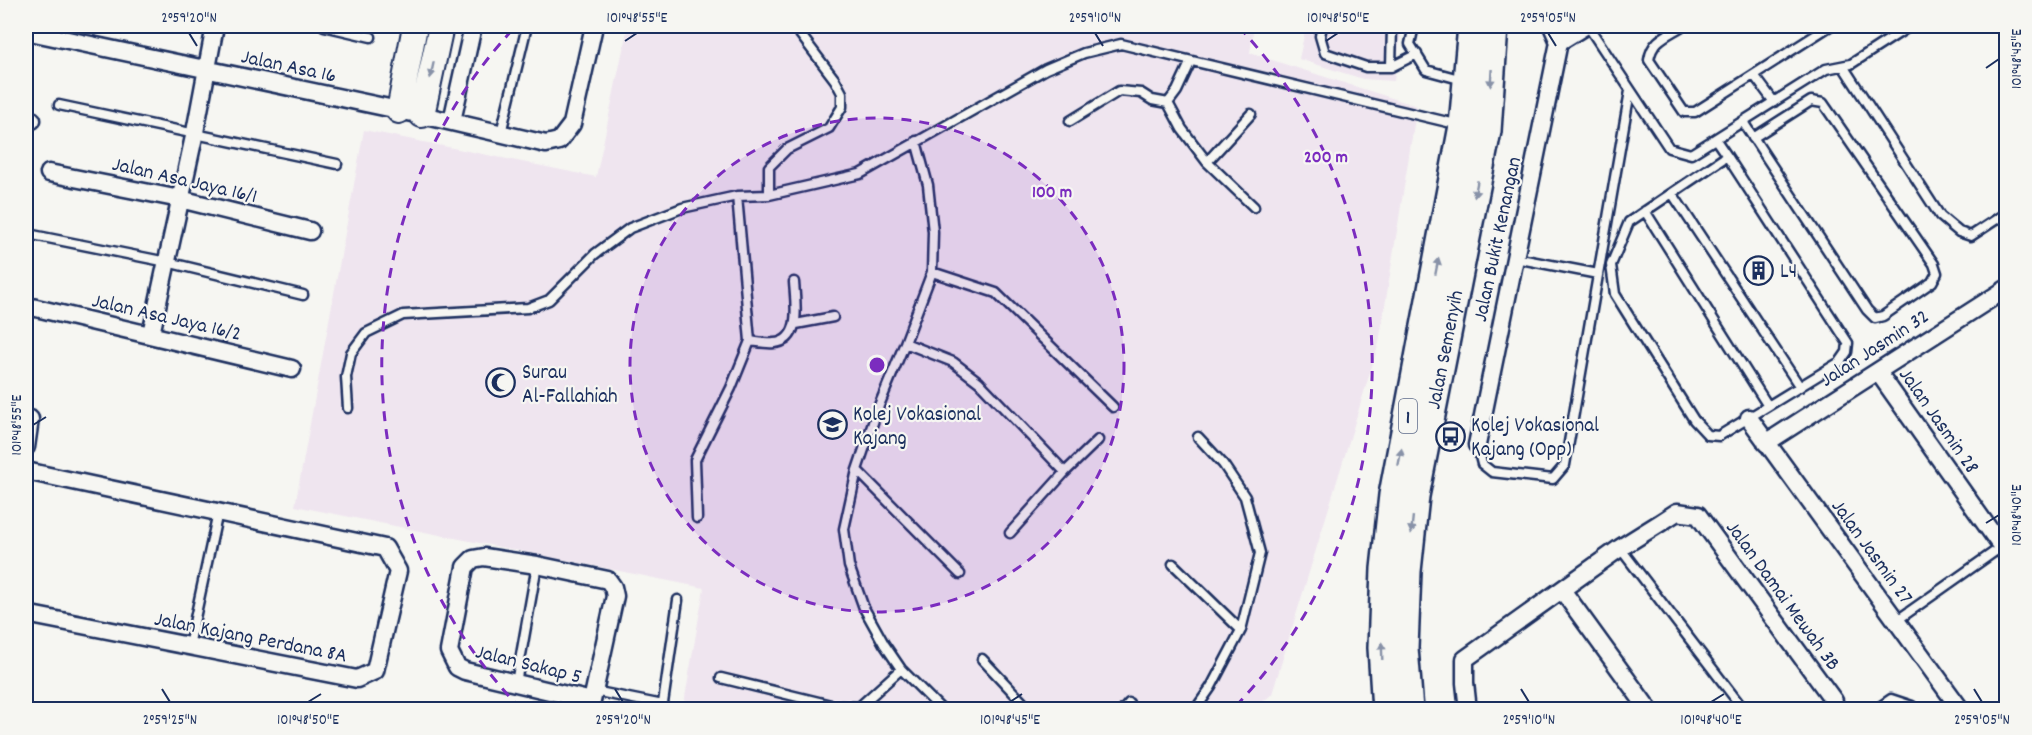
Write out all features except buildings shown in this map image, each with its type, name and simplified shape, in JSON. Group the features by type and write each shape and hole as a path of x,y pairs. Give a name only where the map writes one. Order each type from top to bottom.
{"main road":[{"name":"Jalan Semenyih","path":"1386,710 1382,648 1385,569 1393,495 1475,128 1469,81 1472,26"},
{"name":"Jalan Semenyih","path":"1409,710 1404,648 1407,571 1415,496 1475,128 1494,26"}],"street":[{"path":"151,334 208,71 215,26"},
{"path":"399,111 416,26"},
{"path":"422,115 441,26"},
{"path":"452,121 473,26"},
{"name":"Jalan Asa 16","path":"28,29 208,71 452,121 546,144 559,141 572,124 594,26"},
{"path":"1552,26 1559,42 1586,26"},
{"name":"Jalan Bukit Kenangan","path":"1477,445 1559,42"},
{"name":"Jalan Asa Jaya 16/1","path":"49,173 180,199 310,231"},
{"name":"Jalan Jasmin 32","path":"1766,442 2007,289"},
{"name":"Jalan Asa Jaya 16/2","path":"32,307 292,369"},
{"name":"Jalan Jasmin 28","path":"1878,372 2005,548"},
{"name":"Jalan Jasmin 27","path":"1749,418 1961,710"},
{"path":"26,447 30,419"},
{"path":"26,470 218,512"},
{"name":"Jalan Kajang Perdana 8A","path":"26,614 357,680 375,671 398,571 385,548 218,512"},
{"name":"Jalan Damai Mewah 3B","path":"1620,548 1677,512 1698,515 1834,701"},
{"path":"1468,710 1465,658 1620,548"},
{"name":"Jalan Sakap 5","path":"537,565 484,557 473,559 465,567 449,651 456,667 465,671 592,700"},
{"path":"537,565 608,580 613,587 615,596 592,700"},
{"path":"1562,590 1649,710"}],"lane":[{"path":"324,26 371,37"},
{"path":"501,133 527,26"},
{"path":"770,195 769,167 787,149 829,128 843,107 842,93 835,80 794,26"},
{"path":"1322,26 1320,36 1325,53 1366,67 1390,67 1417,54"},
{"path":"1390,67 1392,26"},
{"path":"1414,26 1410,44 1426,70 1469,81"},
{"path":"1586,26 1669,148 1691,154 1826,69 1851,64 1910,26"},
{"path":"1682,26 1657,41 1651,50 1649,60 1684,111 1695,112 1830,26"},
{"path":"348,408 346,377 351,353 366,333 403,315 528,308 549,300 595,254 630,228 682,208 737,196 770,195 860,174 1046,69 1084,53 1121,44 1475,128"},
{"path":"1168,103 1177,91 1191,61"},
{"path":"1843,66 1940,216 1959,232 1971,236 2007,213"},
{"path":"1754,75 1774,102"},
{"path":"1070,121 1119,91 1141,93 1152,100 1168,103"},
{"path":"1477,445 1482,464 1492,472 1552,479 1565,465 1630,91"},
{"path":"1743,122 1867,310 1875,318 1883,316 1932,282 1937,273 1934,264 1823,103 1811,101 1754,138"},
{"path":"1168,103 1182,129 1207,162 1254,207"},
{"path":"59,105 195,132 337,164"},
{"path":"1207,162 1251,114"},
{"path":"1716,140 1727,156 1848,343 1848,352 1840,362 1719,436 1708,435 1694,420 1615,294 1611,265 1629,222 1727,156"},
{"path":"916,141 928,184 933,232 932,272 878,408 857,470 844,529 849,566 864,608 901,669 942,710"},
{"path":"1672,192 1800,387"},
{"path":"697,518 695,460 731,388 750,341 737,196"},
{"path":"1645,211 1768,406"},
{"path":"33,235 167,262 303,295"},
{"path":"1515,258 1598,274"},
{"path":"932,272 996,293 1113,407"},
{"path":"750,341 777,343 790,335 796,324 794,282"},
{"path":"796,324 833,317"},
{"path":"905,343 953,362 979,382 1065,472"},
{"path":"1195,710 1211,687 1241,630 1260,553 1245,497 1223,464 1198,437"},
{"path":"1010,533 1065,472 1098,440"},
{"path":"857,470 960,573"},
{"path":"189,646 218,512"},
{"path":"1620,548 1744,710"},
{"path":"1896,621 2005,548"},
{"path":"1173,564 1241,630"},
{"path":"516,683 537,565"},
{"path":"592,700 662,707 678,600"},
{"path":"982,659 1030,710"},
{"path":"722,678 835,706 859,707 901,669"},
{"path":"1875,710 1891,699 1912,706 1915,710"}],"shaded area":[{"name":"Kolej Vokasional Kajang","path":"628,26 1254,26 1250,53 1417,106 1379,343 1272,694 1255,709 683,709 704,588 295,506 364,130 596,177"},
{"path":"1306,26 1402,26 1394,81 1363,79 1299,59"}],"place":[{"name":"L4","path":"1759,270"},
{"name":"Surau Al-Fallahiah","path":"501,383"},
{"name":"Kolej Vokasional Kajang","path":"832,425"},
{"name":"Kolej Vokasional Kajang (Opp)","path":"1450,436"}]}
